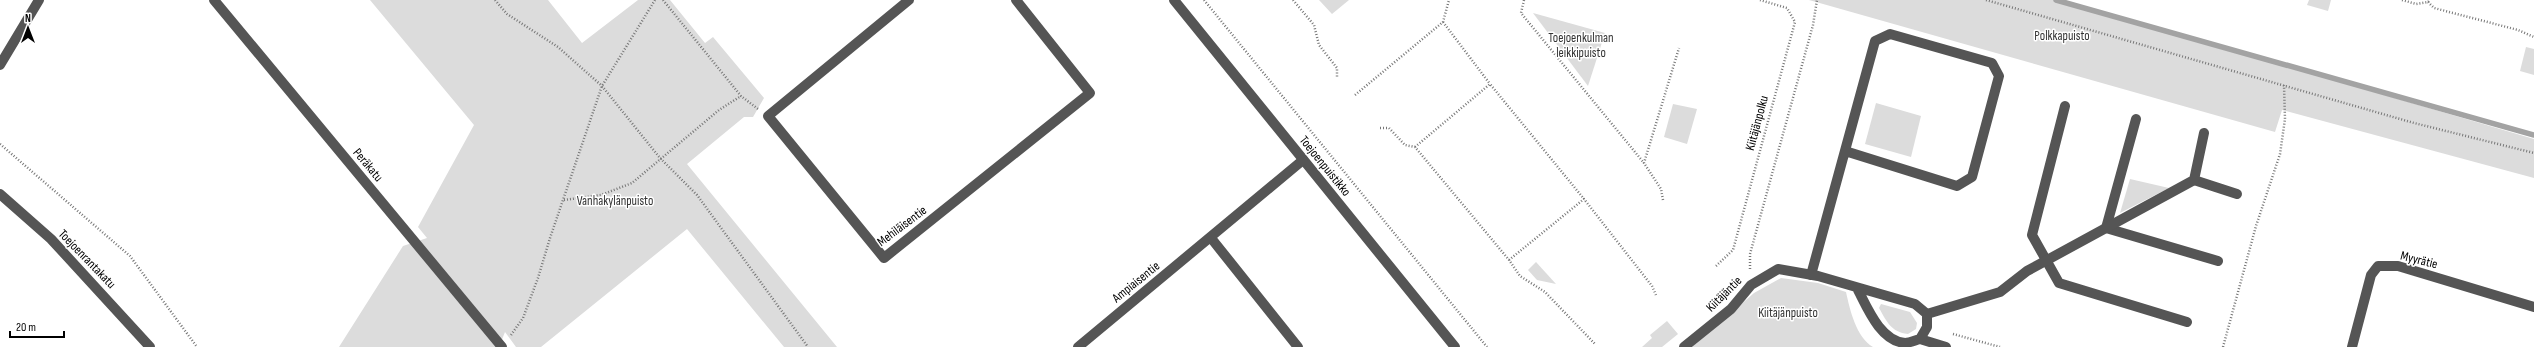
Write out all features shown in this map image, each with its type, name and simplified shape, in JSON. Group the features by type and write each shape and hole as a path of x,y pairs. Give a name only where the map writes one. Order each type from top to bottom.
{"street":[{"path":"0,65 39,0"},
{"name":"Peräkatu","path":"214,0 504,344"},
{"path":"768,116 909,0"},
{"name":"Mehiläisentie","path":"768,116 884,258 1090,93 1016,0"},
{"name":"Toejoenpuistikko","path":"1174,0 1456,347"},
{"path":"1811,275 1875,41 1890,34 1992,63 1999,76 1972,177 1957,186 1845,151"},
{"path":"2065,106 2032,235 2060,283 2187,322"},
{"path":"2106,228 2136,119"},
{"path":"2194,180 2204,133"},
{"name":"Ampiaisentie","path":"1078,347 1304,160"},
{"path":"1920,339 1927,327 1927,314 2000,292 2027,271 2194,180 2238,194"},
{"name":"Toejoenrantakatu","path":"0,194 51,239 150,347"},
{"path":"2106,228 2218,261"},
{"path":"1211,238 1298,347"},
{"name":"Myyrätie","path":"2352,347 2371,276 2378,266 2398,266 2534,307"},
{"name":"Kiitäjäntie","path":"1684,347 1731,309 1751,285 1778,270 1811,275 1915,304 1927,314"},
{"path":"1857,288 1871,316 1888,336 1905,343 1920,339 1946,347"}],"path":[{"path":"495,0 507,14 558,47 602,86 660,158 697,195 808,347"},
{"path":"504,344 523,318 602,86 655,0"},
{"path":"663,0 741,96 768,116"},
{"path":"1204,0 1487,347"},
{"path":"1293,0 1314,25 1319,45 1337,68 1337,77"},
{"path":"1355,95 1443,22 1449,0"},
{"path":"1524,0 1521,13 1644,163 1662,188 1663,200"},
{"name":"Kiitäjänpolku","path":"1716,266 1733,250 1795,22 1787,8 1760,0"},
{"path":"1751,285 1750,254 1813,25 1817,0"},
{"path":"1986,0 2414,123 2534,153"},
{"path":"2402,0 2416,4 2429,1 2434,8 2518,30 2534,37"},
{"path":"1443,22 1490,84 1584,199 1652,286 1656,295"},
{"path":"1644,163 1679,48"},
{"path":"1415,147 1490,84"},
{"path":"2223,347 2256,226 2280,154 2285,119 2284,85"},
{"path":"564,200 600,194 632,184 660,158 719,110 741,96"},
{"path":"1380,128 1389,128 1404,145 1415,147 1509,260 1520,276 1545,292 1594,344"},
{"path":"0,144 130,256 197,347"},
{"path":"1509,260 1584,199"},
{"path":"1927,327 2000,347"}],"green space":[{"name":"Vanhakylänpuisto","path":"370,0 548,0 582,43 638,0 670,0 705,43 713,37 764,98 753,117 744,117 687,164 837,347 784,347 687,229 541,347 516,347 505,332 499,347 339,347 403,246 427,238 418,227 474,125"},
{"path":"1319,0 1349,0 1332,14"},
{"name":"Polkkapuisto","path":"1809,0 2061,0 2534,139 2534,178 2282,110 2275,132"},
{"path":"2309,0 2331,0 2328,11 2307,5"},
{"name":"Toejoenkulman leikkipuisto","path":"1533,13 1605,33 1588,86"},
{"path":"2526,47 2534,49 2534,75 2520,71"},
{"path":"1876,103 1921,116 1911,157 1865,144"},
{"path":"1673,104 1697,109 1687,144 1664,137"},
{"path":"2130,179 2169,188 2120,213"},
{"path":"1536,262 1556,284 1537,280 1528,270"},
{"name":"Kiitäjänpuisto","path":"1781,278 1818,283 1846,292 1852,315 1858,330 1867,343 1873,347 1692,347 1754,293"},
{"path":"1881,304 1910,312 1917,323 1916,329 1908,334 1893,329 1879,308"},
{"path":"1667,321 1678,334 1662,347 1642,347 1652,338 1650,335"}],"waterway":[{"path":"2056,0 2534,135"}]}
